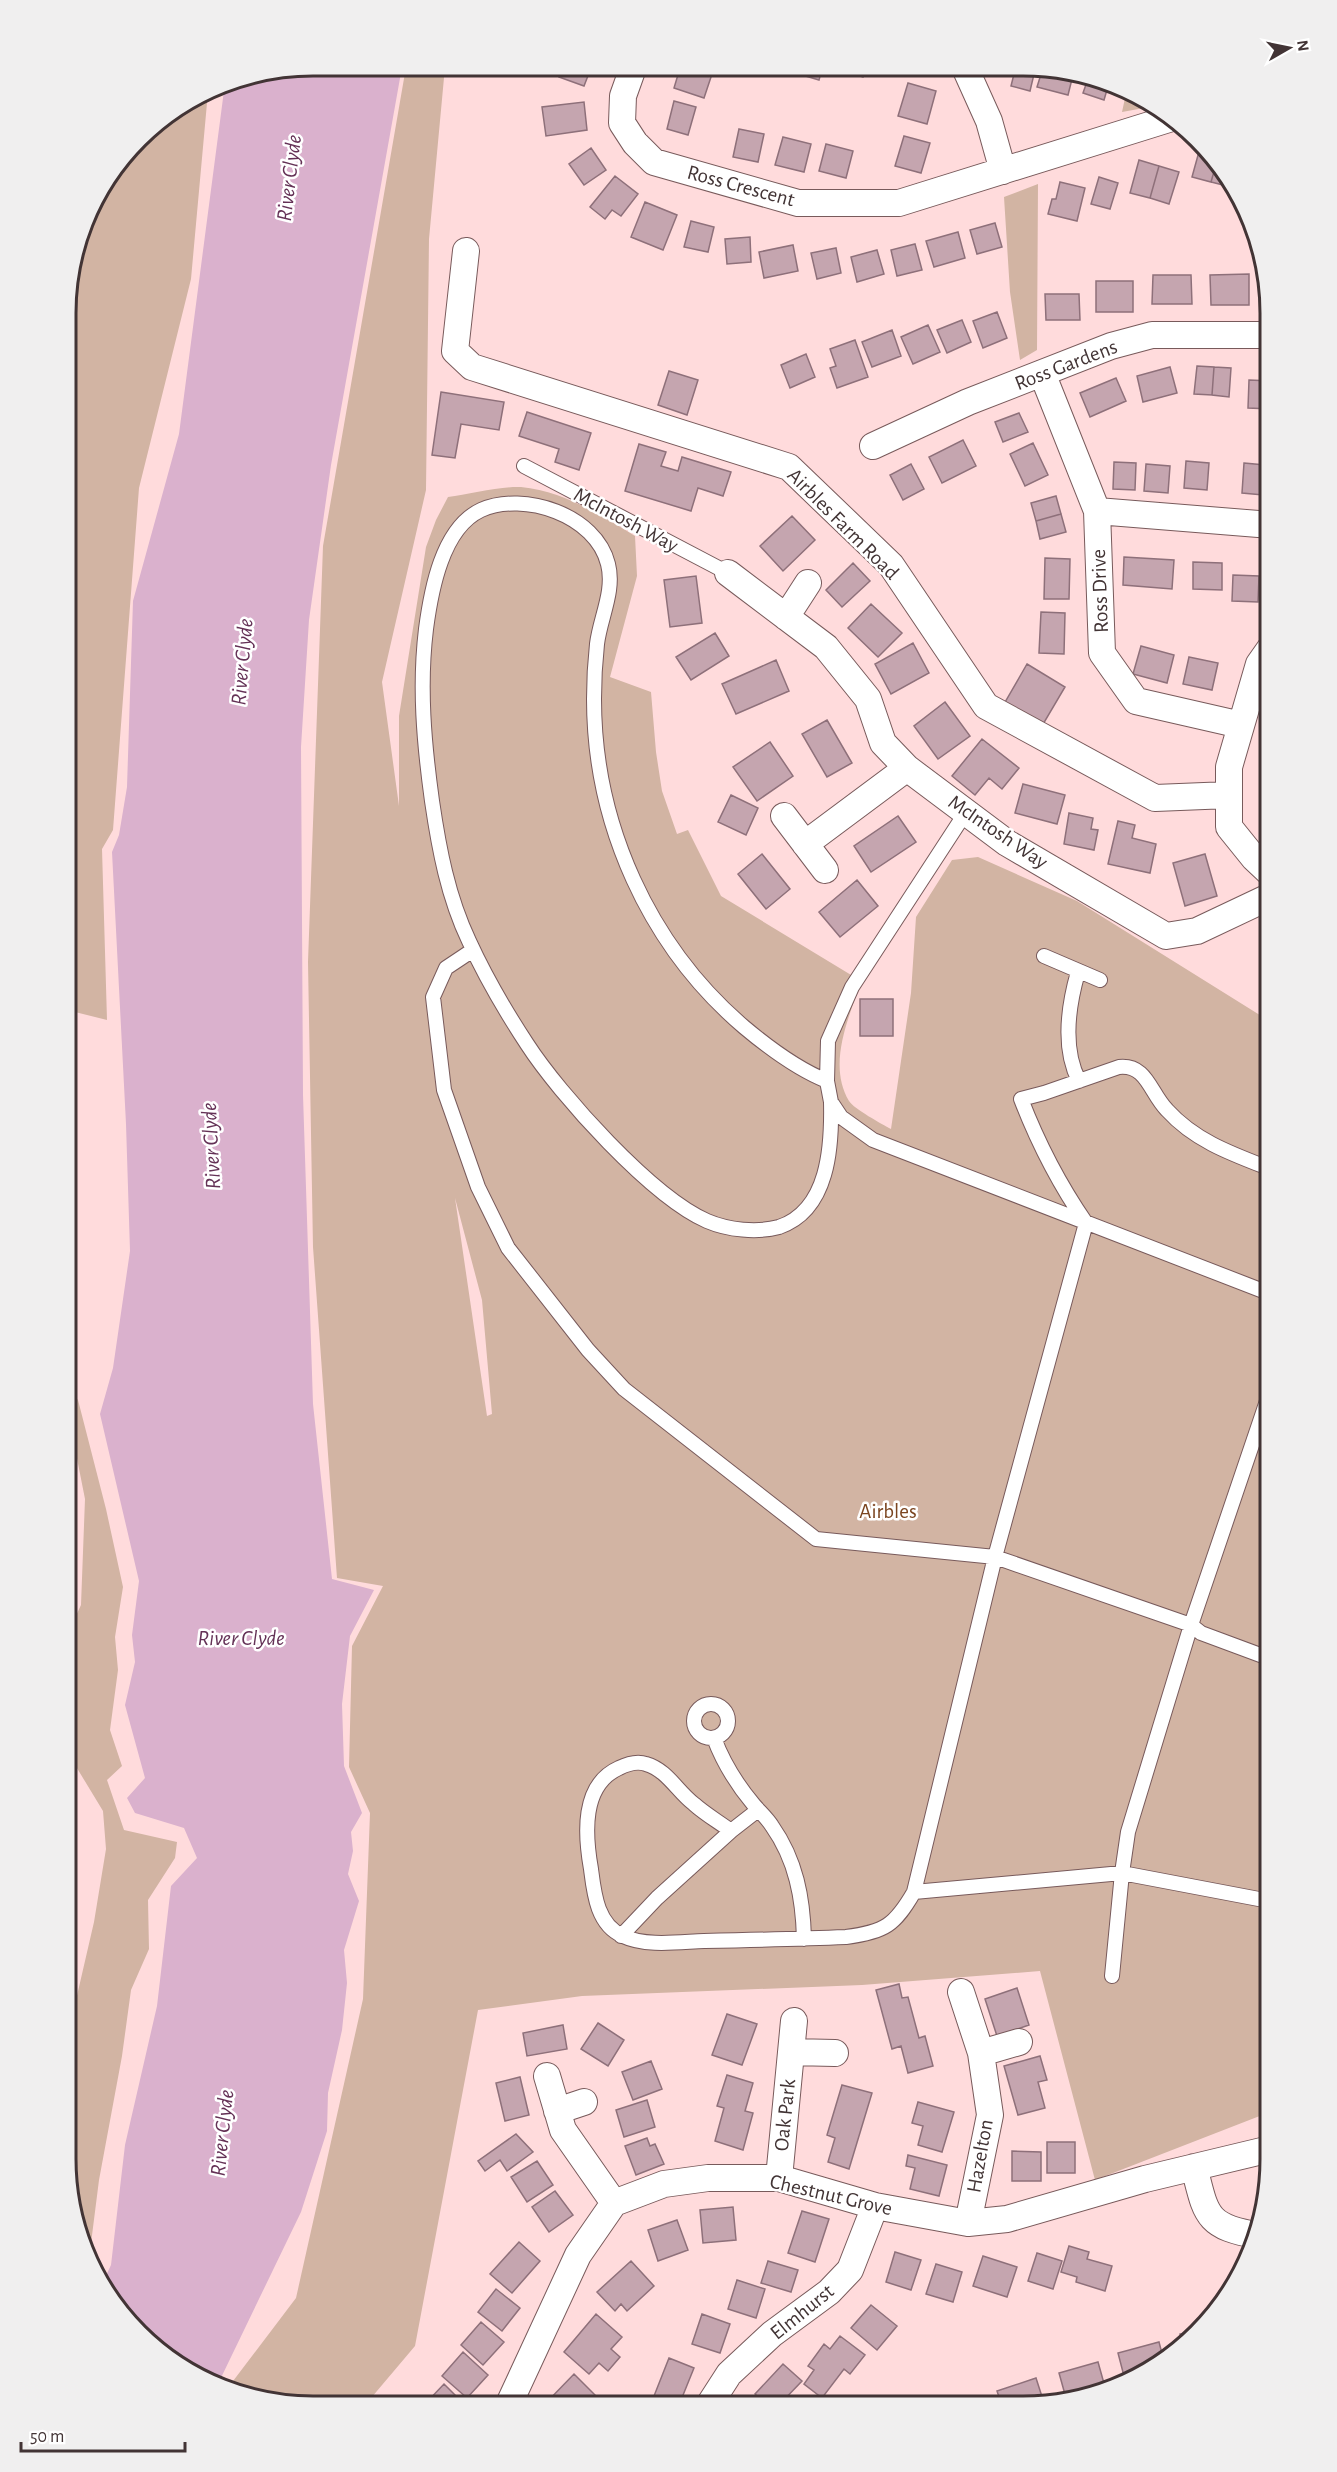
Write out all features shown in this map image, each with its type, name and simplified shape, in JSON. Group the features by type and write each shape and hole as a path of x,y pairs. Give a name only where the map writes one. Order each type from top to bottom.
{"street":[{"name":"Ross Crescent","path":"630,76 623,96 622,123 635,143 654,162 798,203 899,203 1162,121"},
{"path":"969,76 988,121 1003,171"},
{"name":"Airbles Farm Road","path":"466,251 455,351 472,367 789,467 891,565 986,706 1155,798 1229,795"},
{"name":"Ross Gardens","path":"873,446 968,402 1111,346 1152,335 1260,335"},
{"name":"Ross Drive","path":"1042,373 1097,511 1102,653 1136,701 1241,725"},
{"path":"1097,511 1260,524"},
{"name":"McIntosh Way","path":"728,573 826,647 868,699 882,743 907,768 1007,843 1166,936 1197,931 1260,901"},
{"path":"786,617 808,583"},
{"path":"1260,663 1229,767 1229,827 1260,864"},
{"path":"805,844 907,768"},
{"path":"784,816 825,870"},
{"name":"Hazelton","path":"961,1992 981,2052 990,2115 968,2223"},
{"name":"Oak Park","path":"779,2178 794,2021"},
{"path":"981,2052 1019,2042"},
{"name":"Oak Park","path":"791,2052 835,2053"},
{"path":"513,2396 578,2254 614,2203 563,2130 547,2076"},
{"path":"557,2111 584,2102"},
{"name":"Chestnut Grove","path":"614,2203 664,2184 708,2178 779,2178 876,2206 968,2223 1006,2219 1194,2167 1260,2151"},
{"path":"1194,2167 1207,2214 1226,2228 1249,2233"},
{"name":"Elmhurst","path":"715,2396 729,2374 772,2334 829,2292 850,2270 876,2206"}],"lane":[{"name":"McIntosh Way","path":"524,466 728,573"},
{"path":"827,1082 768,1046 721,1006 680,961 658,928 627,866 607,805 596,730 594,703 597,645 609,595 610,577 608,562 600,543 588,529 541,507 508,503 486,508 468,517 448,545 432,588 423,654 421,691 425,754 444,871 459,919 473,950 528,1046 559,1087 662,1191 688,1210 710,1222 734,1228 774,1228 792,1221 806,1209 818,1191 827,1166 832,1133 831,1102 827,1082 828,1041 852,987 966,812"},
{"path":"473,950 446,968 433,997 444,1090 478,1187 508,1248 588,1350 624,1389 816,1539 995,1557 1191,1625 1201,1633 1260,1655"},
{"path":"1044,956 1100,980"},
{"path":"1078,972 1069,1009 1069,1032 1073,1070 1079,1081"},
{"path":"731,1831 695,1805 663,1772 644,1763 626,1764 610,1771 593,1795 588,1811 587,1844 598,1906 611,1926 621,1936 657,1942 804,1939 864,1935 881,1929 898,1919 914,1892 995,1557 1086,1223 1068,1197 1038,1142 1021,1099 1119,1067 1130,1066 1139,1070 1165,1108 1184,1128 1216,1148 1260,1165"},
{"path":"831,1102 840,1117 873,1140 1260,1290"},
{"path":"1112,1976 1128,1832 1191,1625 1260,1421"},
{"path":"714,1738 720,1754 758,1810 771,1824 786,1847 795,1867 802,1902 804,1939"},
{"path":"621,1936 657,1898 731,1831 758,1810"},
{"path":"914,1892 1122,1873 1260,1899"}],"green space":[{"name":"Airbles","path":"404,76 444,76 429,239 426,490 382,682 399,806 399,716 426,547 436,520 448,497 505,488 537,489 581,505 635,536 637,576 610,677 651,692 662,791 677,834 688,830 721,896 861,981 846,1025 840,1057 843,1087 849,1101 856,1108 891,1129 911,993 916,917 952,860 978,857 1077,901 1260,1015 1260,2116 1095,2180 1040,1971 862,1985 582,1996 478,2010 415,2346 373,2396 298,2395 267,2391 233,2381 296,2298 363,1999 370,1813 349,1767 352,1646 383,1586 337,1578 313,1247 308,962 323,546","holes":["455,1198 482,1300 492,1414 487,1416"]},
{"path":"1125,100 1142,108 1122,112"},
{"path":"207,102 191,279 139,488 113,830 102,849 107,1020 76,1012 77,298 81,267 89,237 116,182 135,157 157,135 182,116"},
{"path":"1038,184 1037,350 1020,360 1010,292 1004,197"},
{"path":"76,1398 106,1509 123,1587 115,1637 118,1670 110,1730 122,1766 107,1780 124,1830 177,1842 175,1858 148,1900 149,1949 131,1990 122,2056 99,2180 91,2240 81,2205 76,2159 76,2000 94,1922 106,1849 103,1811 76,1766 76,1616 81,1605 85,1499 76,1454"}],"water":[{"name":"River Clyde","path":"400,76 331,465 309,620 301,747 303,1095 313,1404 332,1579 374,1590 350,1636 342,1704 344,1766 362,1813 351,1832 353,1851 348,1874 359,1901 344,1950 347,1983 342,2030 328,2093 327,2131 301,2212 222,2376 195,2364 157,2337 125,2303 107,2274 111,2265 125,2145 157,2006 171,1886 197,1858 184,1828 135,1813 127,1798 145,1778 125,1705 135,1662 132,1635 139,1581 100,1414 113,1368 130,1251 112,852 119,835 127,787 133,601 179,434 223,95 267,81 298,77"}],"building":[{"path":"559,76 588,76 584,86"},
{"path":"678,76 711,76 704,98 674,88"},
{"path":"806,76 820,76 819,80"},
{"path":"1014,76 1033,77 1030,91 1011,86"},
{"path":"1040,77 1071,81 1068,95 1037,87"},
{"path":"908,83 936,91 927,124 898,116"},
{"path":"1086,85 1106,92 1104,100 1083,93"},
{"path":"674,101 696,107 688,135 667,129"},
{"path":"584,102 587,130 546,136 542,107"},
{"path":"739,129 764,134 758,162 733,157"},
{"path":"904,136 930,143 921,173 895,166"},
{"path":"783,137 811,144 804,172 775,165"},
{"path":"826,144 853,151 846,178 819,171"},
{"path":"591,148 606,170 584,185 569,164"},
{"path":"1198,153 1214,172 1211,182 1192,177"},
{"path":"1139,160 1159,166 1150,198 1130,193"},
{"path":"1159,166 1179,172 1169,204 1150,198"},
{"path":"1214,172 1223,185 1211,182"},
{"path":"615,176 638,194 621,216 612,210 605,219 590,207"},
{"path":"1099,177 1118,183 1110,209 1091,204"},
{"path":"1060,182 1085,188 1077,221 1048,214 1052,199 1056,199"},
{"path":"645,202 677,215 663,250 631,237"},
{"path":"691,221 714,227 708,252 684,247"},
{"path":"995,223 1002,247 977,254 970,230"},
{"path":"958,232 965,258 934,267 926,241"},
{"path":"750,237 751,262 727,264 725,239"},
{"path":"915,244 922,270 897,276 891,250"},
{"path":"793,245 798,271 764,278 759,252"},
{"path":"836,248 841,273 817,279 811,253"},
{"path":"877,250 884,274 857,282 851,257"},
{"path":"1249,274 1249,305 1211,305 1210,275"},
{"path":"1153,275 1191,275 1192,304 1152,304"},
{"path":"1096,281 1133,281 1133,312 1096,312"},
{"path":"1045,294 1079,294 1080,320 1046,320"},
{"path":"997,312 1007,338 983,348 973,321"},
{"path":"962,320 971,342 947,353 937,330"},
{"path":"928,325 940,352 913,364 901,337"},
{"path":"892,330 901,356 872,367 862,342"},
{"path":"855,340 868,377 837,388 830,368 836,366 830,349"},
{"path":"806,354 815,377 790,388 781,365"},
{"path":"1197,366 1214,367 1212,395 1194,394"},
{"path":"1170,367 1177,393 1143,402 1137,376"},
{"path":"1214,367 1231,368 1229,397 1212,395"},
{"path":"669,371 698,380 687,415 658,405"},
{"path":"1116,378 1126,401 1090,417 1080,393"},
{"path":"1249,380 1260,380 1260,409 1248,408"},
{"path":"441,392 504,402 499,430 461,424 455,458 432,455"},
{"path":"527,412 591,433 579,470 555,462 559,449 519,436"},
{"path":"1019,413 1028,432 1003,442 995,422"},
{"path":"963,440 976,466 942,483 929,457"},
{"path":"1033,443 1048,475 1025,486 1010,454"},
{"path":"639,444 666,452 661,466 678,471 682,457 731,472 723,496 698,488 691,511 625,491"},
{"path":"1186,461 1209,463 1207,490 1184,488"},
{"path":"1114,462 1136,463 1135,490 1113,489"},
{"path":"1244,463 1260,465 1260,495 1242,493"},
{"path":"911,464 924,489 903,500 890,475"},
{"path":"1146,464 1170,466 1168,493 1144,491"},
{"path":"1056,496 1061,514 1036,521 1031,503"},
{"path":"1061,514 1066,532 1040,539 1036,521"},
{"path":"792,516 815,540 783,571 760,546"},
{"path":"1124,557 1174,560 1172,589 1123,585"},
{"path":"1045,558 1070,559 1069,599 1044,599"},
{"path":"1193,562 1222,563 1222,590 1193,589"},
{"path":"853,563 870,581 842,607 826,590"},
{"path":"1233,575 1259,576 1258,602 1232,601"},
{"path":"696,576 702,623 670,627 664,580"},
{"path":"871,604 902,633 878,657 848,628"},
{"path":"1041,612 1065,613 1064,654 1039,653"},
{"path":"715,633 729,656 691,680 676,657"},
{"path":"913,643 929,673 891,694 875,664"},
{"path":"1141,646 1174,655 1167,683 1133,674"},
{"path":"1189,657 1218,663 1212,690 1183,684"},
{"path":"776,660 789,691 736,714 722,684"},
{"path":"1027,664 1065,687 1042,726 1004,704"},
{"path":"945,702 970,736 938,759 914,726"},
{"path":"827,720 852,763 827,777 802,734"},
{"path":"982,739 1019,768 1002,789 989,778 975,795 952,776"},
{"path":"770,742 793,776 757,801 733,767"},
{"path":"1023,784 1065,795 1057,824 1015,813"},
{"path":"731,795 758,808 746,835 718,822"},
{"path":"1069,813 1093,818 1091,829 1098,830 1094,850 1064,844"},
{"path":"898,816 916,842 871,872 854,846"},
{"path":"1118,821 1135,825 1132,838 1156,844 1150,873 1108,864"},
{"path":"762,854 790,889 766,909 738,874"},
{"path":"1205,854 1217,896 1185,906 1173,863"},
{"path":"857,880 878,906 840,937 819,912"},
{"path":"860,999 893,999 893,1036 860,1036"},
{"path":"899,1984 902,1998 908,1997 919,2038 925,2036 933,2066 908,2073 901,2046 892,2049 876,1990"},
{"path":"1017,1988 1029,2025 997,2036 985,1999"},
{"path":"727,2014 757,2024 742,2065 712,2055"},
{"path":"598,2023 624,2040 608,2066 581,2049"},
{"path":"563,2025 567,2049 527,2056 523,2033"},
{"path":"1040,2056 1047,2080 1038,2082 1045,2108 1018,2115 1004,2066"},
{"path":"651,2061 662,2089 633,2100 622,2072"},
{"path":"727,2075 753,2083 745,2111 753,2113 743,2150 715,2141 724,2108 717,2106"},
{"path":"520,2077 529,2115 505,2121 496,2083"},
{"path":"842,2085 872,2093 849,2169 828,2162 835,2138 827,2135"},
{"path":"647,2100 655,2127 624,2137 616,2110"},
{"path":"918,2102 954,2112 942,2152 918,2145 923,2126 912,2123"},
{"path":"516,2134 533,2152 507,2171 500,2160 485,2171 478,2161"},
{"path":"647,2138 650,2146 655,2144 664,2164 636,2175 625,2146"},
{"path":"1047,2142 1075,2142 1075,2173 1047,2173"},
{"path":"1012,2151 1041,2152 1041,2181 1012,2181"},
{"path":"908,2155 947,2165 939,2196 910,2189 915,2168 906,2166"},
{"path":"537,2161 553,2185 527,2202 511,2177"},
{"path":"555,2191 573,2215 549,2232 532,2207"},
{"path":"733,2207 736,2240 703,2243 700,2210"},
{"path":"802,2211 829,2219 815,2262 788,2253"},
{"path":"677,2220 688,2250 658,2261 648,2230"},
{"path":"519,2242 540,2261 512,2293 490,2274"},
{"path":"1069,2246 1089,2252 1087,2259 1112,2266 1105,2291 1076,2282 1077,2277 1061,2272"},
{"path":"895,2252 921,2260 911,2290 886,2282"},
{"path":"1037,2253 1062,2261 1053,2289 1028,2281"},
{"path":"983,2256 1017,2267 1007,2297 973,2286"},
{"path":"631,2261 654,2286 627,2311 621,2304 615,2311 597,2292"},
{"path":"768,2261 798,2270 791,2292 761,2283"},
{"path":"936,2264 962,2272 953,2302 926,2294"},
{"path":"737,2280 765,2289 756,2318 728,2309"},
{"path":"496,2289 520,2308 502,2331 478,2312"},
{"path":"871,2305 897,2326 877,2350 851,2328"},
{"path":"596,2314 622,2337 611,2349 620,2357 608,2371 599,2363 589,2374 564,2352"},
{"path":"702,2314 730,2324 720,2353 692,2344"},
{"path":"481,2322 504,2342 483,2365 461,2345"},
{"path":"840,2336 865,2355 850,2374 844,2369 824,2396 819,2396 804,2384 814,2370 808,2366 824,2344 830,2349"},
{"path":"1159,2342 1162,2352 1123,2373 1118,2353"},
{"path":"463,2352 488,2375 469,2396 465,2396 442,2376"},
{"path":"669,2358 694,2368 683,2396 654,2396"},
{"path":"1098,2362 1103,2382 1064,2392 1059,2373"},
{"path":"783,2364 802,2381 788,2396 757,2396 755,2394"},
{"path":"574,2374 595,2395 594,2396 553,2396"},
{"path":"1036,2378 1041,2395 999,2396 997,2391"},
{"path":"444,2384 456,2396 433,2396"}]}
